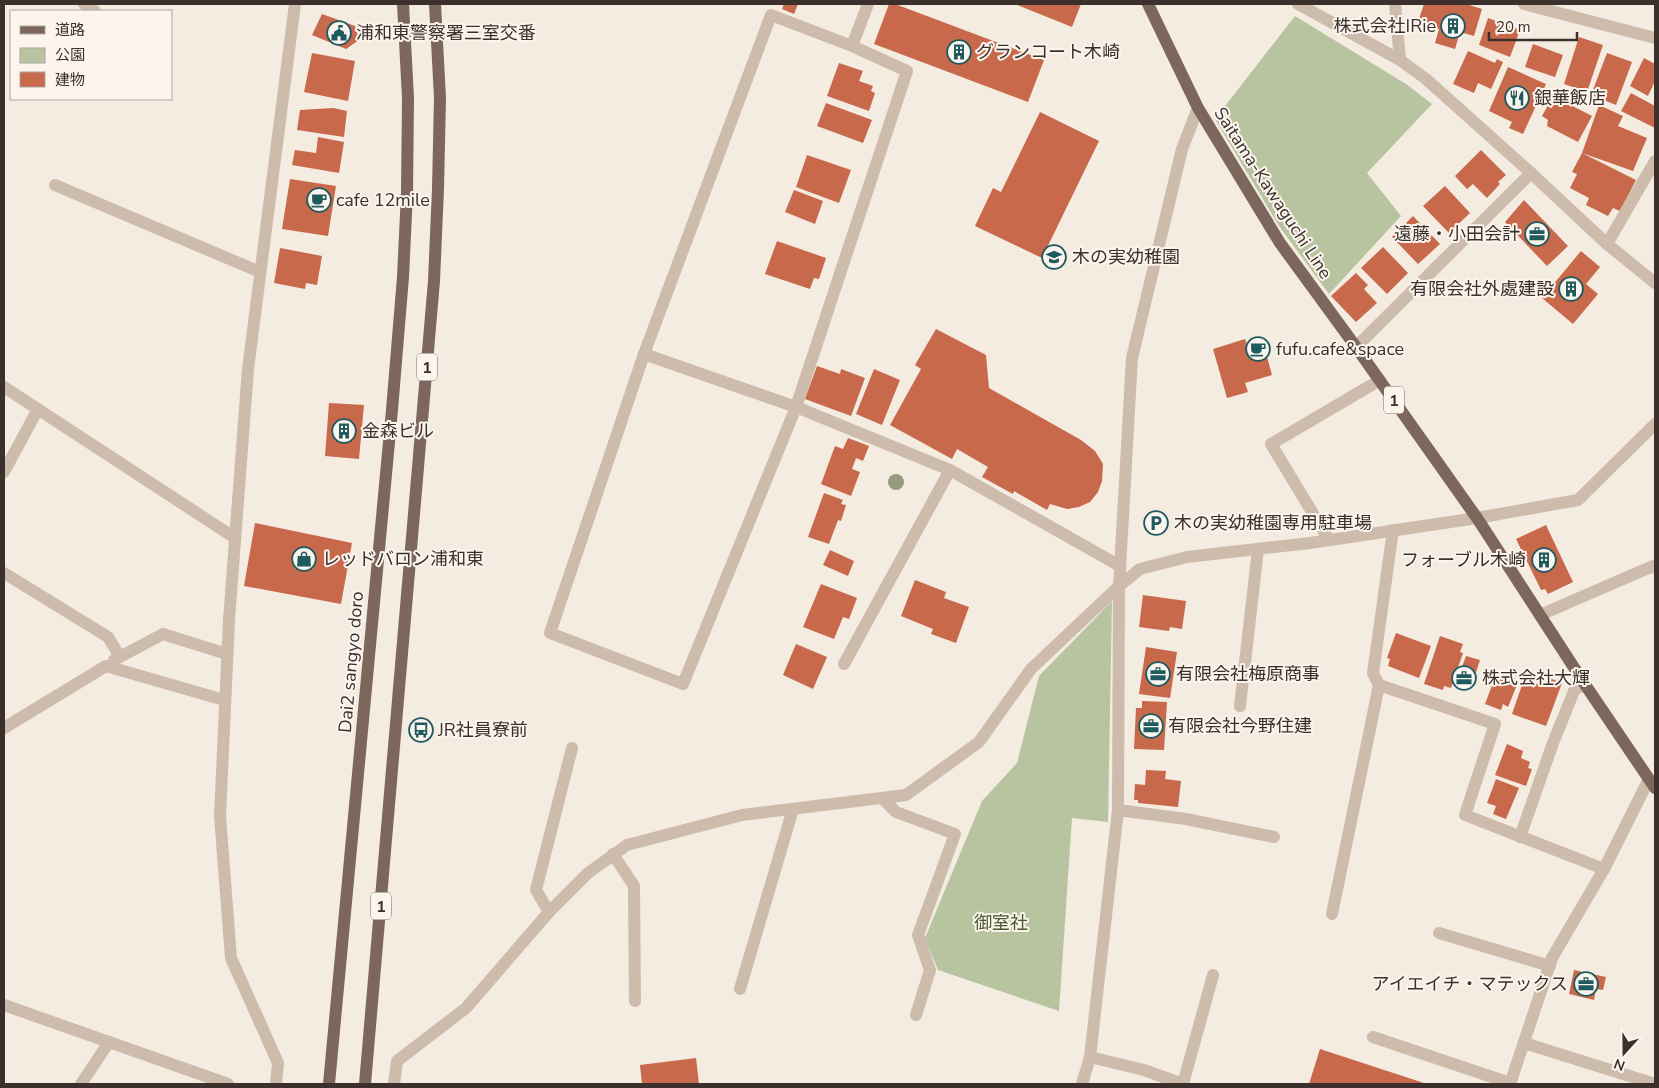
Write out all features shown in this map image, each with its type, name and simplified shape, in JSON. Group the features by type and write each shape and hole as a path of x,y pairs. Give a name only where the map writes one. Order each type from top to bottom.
{"main road":[{"name":"Dai2 sangyo doro","path":"329,1084 403,277 407,193 408,107 403,4"},
{"name":"1","path":"365,1084 434,281 440,98 435,4"},
{"name":"Saitama-Kawaguchi Line","path":"1148,4 1198,108 1280,244 1380,380 1477,518 1584,683 1652,783"}],"street":[{"path":"276,1084 278,1063 231,958 220,816 224,700 248,369 295,4"},
{"path":"852,46 868,4"},
{"path":"1298,4 1400,60 1426,79 1607,244 1655,283"},
{"path":"1395,4 1400,60"},
{"path":"1524,4 1655,38"},
{"path":"771,15 852,46 907,71 796,407 683,684 550,632 644,354 771,15"},
{"path":"1082,1084 1090,1057 1118,810 1119,586 1132,358 1182,149 1198,108"},
{"path":"1607,244 1655,161"},
{"path":"1356,347 1531,173"},
{"path":"55,185 260,272"},
{"path":"644,354 796,407 950,470 1120,566"},
{"path":"1329,540 1271,444 1380,380"},
{"path":"4,387 235,538"},
{"path":"4,472 38,409"},
{"path":"394,1084 397,1061 466,1008 549,912 588,873 627,845 742,815 906,795 979,742 1031,669 1119,586 1140,569 1187,557 1329,540 1477,518 1578,500 1655,424"},
{"path":"844,664 950,470"},
{"path":"1332,914 1379,685 1373,673 1393,530"},
{"path":"1240,706 1258,549"},
{"path":"1540,615 1653,566 1655,568"},
{"path":"4,573 108,637 120,657"},
{"path":"4,728 120,657 163,634 227,654"},
{"path":"106,666 224,700"},
{"path":"1520,837 1553,743 1574,691 1584,683"},
{"path":"1379,685 1495,724 1465,816 1604,869"},
{"path":"549,912 536,890 572,748"},
{"path":"1373,1037 1510,1083 1552,958 1652,783"},
{"path":"882,798 896,812 955,834 918,935 930,970 916,1016"},
{"path":"740,989 793,809"},
{"path":"1118,810 1186,819 1274,837"},
{"path":"614,854 634,886 635,1001"},
{"path":"1439,934 1550,966"},
{"path":"1090,1057 1144,1070 1183,1084 1213,975"},
{"path":"4,1005 228,1084"},
{"path":"81,1084 109,1042"},
{"path":"1524,1043 1655,1084"}],"green space":[{"path":"1295,16 1406,84 1432,104 1367,173 1401,216 1329,294 1279,226 1215,119"},
{"name":"御室社","path":"1112,601 1108,822 1072,818 1059,1011 938,970 925,938 982,801 1017,763 1039,676"}],"building":[{"path":"784,4 798,4 794,14 782,9"},
{"name":"グランコート木崎","path":"889,4 895,4 1044,60 1028,102 874,44"},
{"path":"1015,4 1081,4 1072,27"},
{"name":"株式会社IRie","path":"1424,4 1466,4 1482,9 1474,36 1460,32 1455,49 1435,43 1439,29 1418,22"},
{"path":"322,14 355,26 359,40 346,49 312,35"},
{"path":"1488,18 1520,30 1510,57 1479,45"},
{"path":"1579,37 1603,45 1587,92 1564,84"},
{"path":"1533,44 1563,55 1555,77 1525,67"},
{"path":"1468,51 1495,63 1497,59 1503,62 1491,89 1478,83 1474,93 1453,84"},
{"path":"312,53 355,61 348,101 304,92"},
{"path":"1607,53 1632,62 1616,105 1591,95"},
{"path":"1644,58 1655,64 1655,81 1648,96 1630,86"},
{"path":"839,63 863,71 859,81 873,86 871,91 875,93 869,111 827,96"},
{"name":"銀華飯店","path":"1508,67 1546,84 1523,134 1509,128 1512,122 1489,111"},
{"path":"1631,93 1655,106 1655,128 1621,111"},
{"path":"1553,96 1592,116 1578,142 1547,126 1548,120 1542,116"},
{"path":"826,103 872,120 863,143 817,126"},
{"path":"1599,105 1623,116 1618,126 1647,138 1633,171 1582,153"},
{"path":"333,108 347,111 344,137 297,130 300,110"},
{"path":"1040,112 1099,141 1042,258 975,226 993,188 1001,192"},
{"path":"318,137 344,142 339,173 292,165 295,150 316,153"},
{"path":"1481,150 1506,175 1498,182 1500,184 1487,198 1473,184 1467,189 1455,176"},
{"path":"1582,153 1636,180 1620,211 1613,208 1608,216 1586,205 1589,198 1570,188 1577,174 1572,172"},
{"path":"807,155 851,170 839,203 796,187"},
{"path":"290,179 336,186 328,236 282,229"},
{"path":"1445,186 1470,213 1449,233 1423,206"},
{"path":"794,190 823,201 815,224 785,212"},
{"name":"遠藤・小田会計","path":"1524,200 1568,246 1547,266 1505,222"},
{"path":"1413,216 1440,244 1418,264 1392,237"},
{"path":"777,241 826,258 819,279 814,278 810,289 765,274"},
{"path":"1383,247 1408,273 1387,294 1361,268"},
{"path":"280,248 322,256 317,285 306,283 305,289 274,283"},
{"name":"有限会社外處建設","path":"1581,251 1600,267 1586,284 1598,294 1573,324 1542,298"},
{"path":"1356,273 1368,285 1364,289 1377,303 1356,322 1331,296"},
{"path":"936,329 986,355 989,388 1081,440 1095,451 1103,464 1102,481 1098,492 1090,502 1079,507 1067,509 1050,504 1047,510 1014,491 1013,494 982,477 988,467 957,449 952,459 890,425 921,369 915,365"},
{"path":"1245,339 1247,344 1262,339 1272,375 1245,383 1248,392 1227,398 1213,349"},
{"path":"817,366 840,374 841,369 865,378 851,416 805,399"},
{"path":"874,369 900,380 882,425 856,414"},
{"name":"金森ビル","path":"329,403 364,405 359,459 325,456"},
{"path":"848,438 869,446 863,461 856,458 852,469 860,472 851,496 821,484 835,446 843,449"},
{"path":"824,493 843,500 841,504 846,505 841,521 838,520 829,544 808,537"},
{"path":"255,523 352,543 341,604 244,586"},
{"name":"フォーブル木崎","path":"1546,525 1573,582 1548,594 1545,589 1541,590 1516,539"},
{"path":"830,550 854,561 848,576 823,565"},
{"path":"915,580 946,592 944,598 969,607 956,643 931,634 933,629 901,616"},
{"path":"821,584 857,598 849,619 843,617 834,639 803,627"},
{"path":"1143,595 1186,601 1182,629 1170,627 1169,631 1139,627"},
{"path":"1396,633 1431,646 1419,678 1388,666 1390,659 1387,658"},
{"path":"1440,636 1463,644 1460,652 1463,653 1451,688 1444,686 1443,690 1424,684"},
{"path":"796,644 827,657 813,689 783,675"},
{"path":"1146,647 1177,652 1170,698 1139,694"},
{"path":"1466,656 1480,660 1471,688 1456,683"},
{"path":"1497,672 1519,680 1508,707 1503,704 1501,710 1485,704"},
{"path":"1547,677 1562,683 1546,726 1512,714 1524,679 1543,686"},
{"path":"1142,701 1167,702 1164,750 1134,749 1136,708 1142,708"},
{"path":"1507,744 1523,751 1521,758 1530,762 1528,768 1532,769 1526,786 1495,775"},
{"path":"1146,770 1166,771 1165,779 1181,781 1178,807 1138,803 1138,800 1134,800 1135,784 1145,785"},
{"path":"1496,779 1519,788 1506,819 1493,814 1496,806 1487,803"},
{"path":"1574,970 1606,977 1603,990 1596,989 1594,1000 1569,994"},
{"path":"1320,1049 1427,1084 1309,1084"},
{"path":"696,1058 699,1084 642,1084 640,1065"}],"place":[{"name":"株式会社IRie","path":"1453,26"},
{"name":"浦和東警察署三室交番","path":"339,33"},
{"name":"グランコート木崎","path":"959,52"},
{"name":"銀華飯店","path":"1517,98"},
{"name":"cafe 12mile","path":"319,200"},
{"name":"遠藤・小田会計","path":"1537,234"},
{"name":"木の実幼稚園","path":"1054,257"},
{"name":"有限会社外處建設","path":"1571,289"},
{"name":"fufu.cafe&space","path":"1258,349"},
{"name":"金森ビル","path":"344,431"},
{"name":"木の実幼稚園専用駐車場","path":"1156,523"},
{"name":"レッドバロン浦和東","path":"304,559"},
{"name":"フォーブル木崎","path":"1544,560"},
{"name":"有限会社梅原商事","path":"1158,674"},
{"name":"株式会社大輝","path":"1464,678"},
{"name":"有限会社今野住建","path":"1151,726"},
{"name":"JR社員寮前","path":"421,730"},
{"name":"アイエイチ・マテックス","path":"1586,984"}]}
